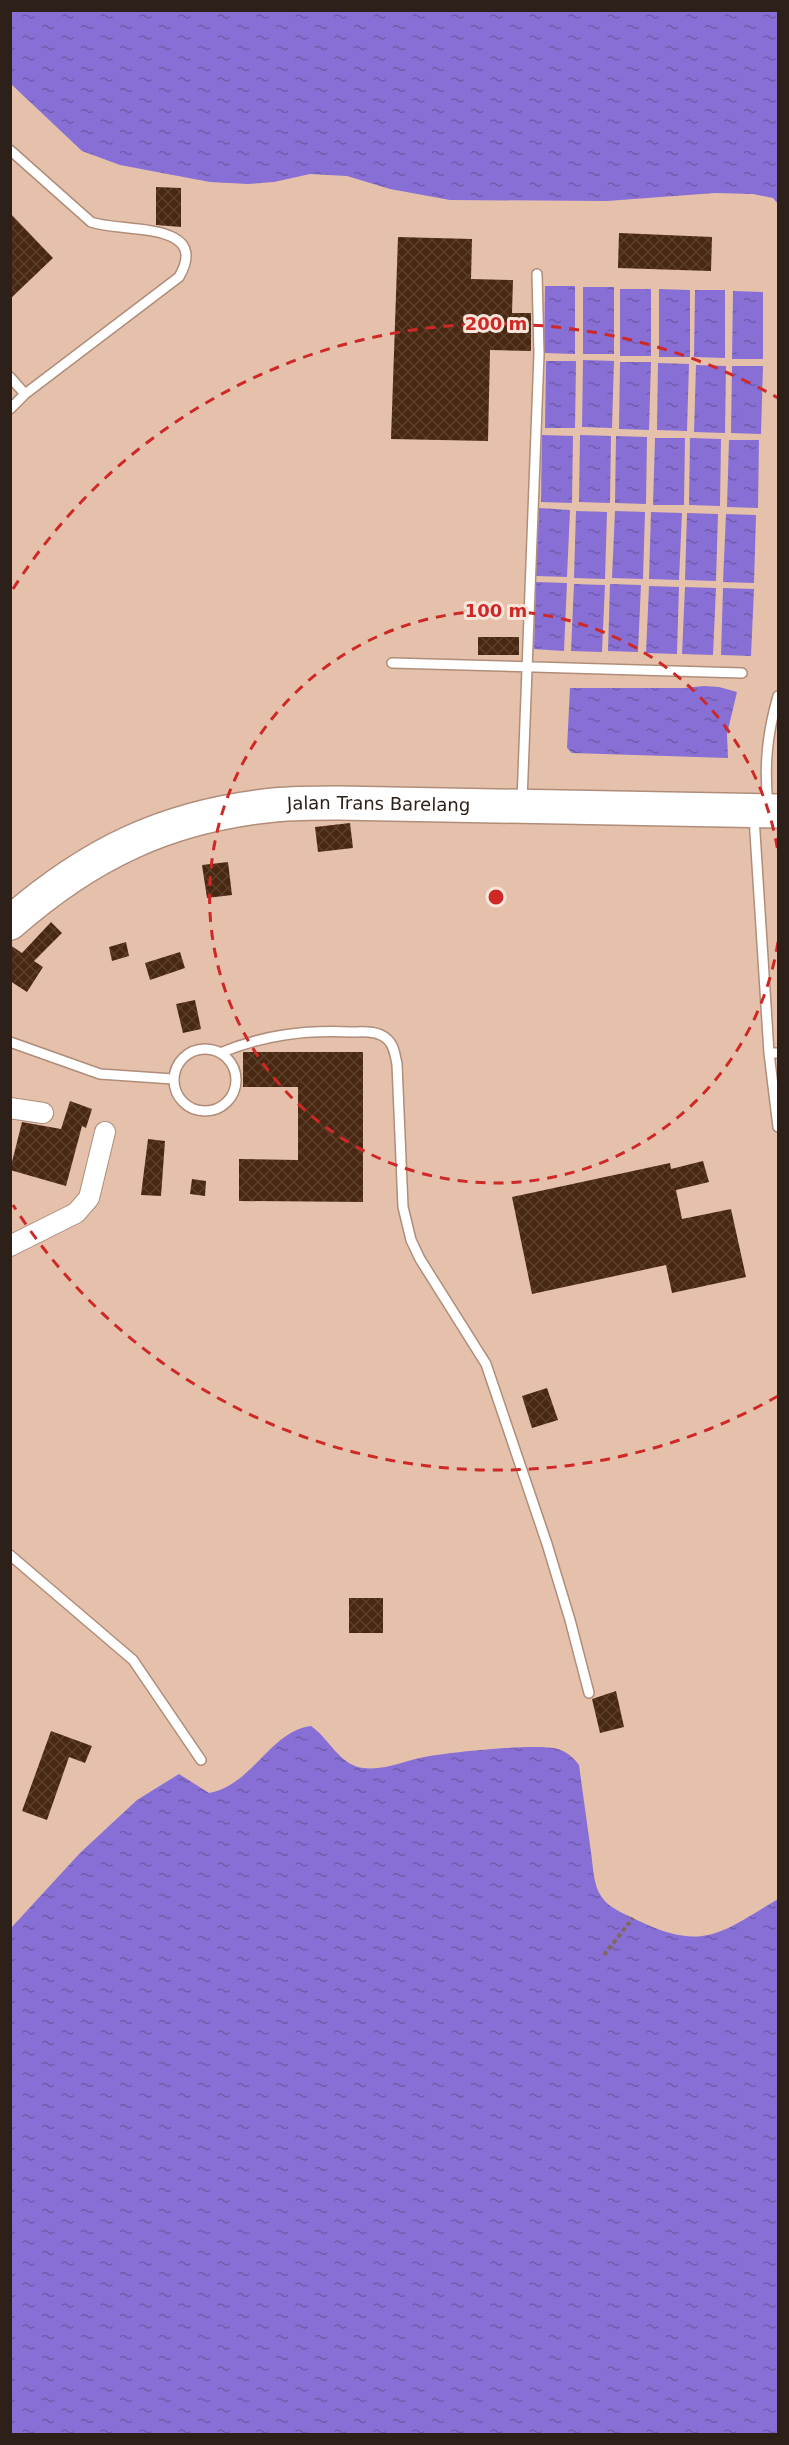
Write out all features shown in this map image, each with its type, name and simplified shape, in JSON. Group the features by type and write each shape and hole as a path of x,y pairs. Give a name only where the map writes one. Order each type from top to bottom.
{"highway":[{"name":"Jalan Trans Barelang","path":"20,910 70,875 112,850 146,835 205,816 273,805 338,802 767,811"}],"street":[{"path":"10,1108 43,1113"},
{"path":"10,1246 76,1214 83,1207 89,1198 105,1132"}],"lane":[{"path":"10,150 91,222 102,226 141,229 165,234 181,241 187,252 187,264 179,277 25,394 10,410"},
{"path":"521,806 539,354 537,274"},
{"path":"10,376 25,394"},
{"path":"392,663 742,673"},
{"path":"778,696 770,723 765,771 778,1127"},
{"path":"220,1053 246,1042 269,1036 311,1031 375,1033 386,1038 394,1048 397,1064 403,1207 411,1240 420,1259 486,1364 550,1553 589,1694"},
{"path":"10,1041 100,1074 173,1079"},
{"path":"200,1049 220,1053 234,1069 236,1080 234,1090 223,1105 205,1111 187,1106 175,1089 173,1079 176,1068 190,1053 200,1049"},
{"path":"10,1555 133,1660 201,1760"}],"path":[{"path":"604,1955 633,1918"}],"water":[{"path":"10,11 778,11 778,204 773,198 753,194 715,193 607,201 450,200 390,189 347,176 310,174 274,182 248,184 210,182 120,165 82,151 11,84"},
{"path":"545,286 575,286 575,354 544,353"},
{"path":"583,287 614,287 614,354 583,354"},
{"path":"620,289 651,289 651,356 620,356"},
{"path":"659,289 690,290 690,357 659,357"},
{"path":"695,290 725,290 725,358 694,357"},
{"path":"733,291 763,292 763,359 732,359"},
{"path":"583,360 614,361 612,428 582,427"},
{"path":"546,361 576,361 575,428 545,428"},
{"path":"620,362 651,362 649,430 619,429"},
{"path":"658,363 689,364 687,431 657,430"},
{"path":"696,365 726,366 725,433 694,432"},
{"path":"732,366 763,366 761,434 731,433"},
{"path":"542,435 573,436 572,503 541,502"},
{"path":"580,435 611,436 610,503 579,502"},
{"path":"616,436 647,437 646,504 615,503"},
{"path":"655,438 685,438 684,505 653,505"},
{"path":"690,438 721,439 720,506 689,505"},
{"path":"729,440 759,440 758,508 727,507"},
{"path":"539,508 570,510 567,577 536,576"},
{"path":"576,511 607,512 605,579 574,578"},
{"path":"615,511 645,512 643,579 612,578"},
{"path":"651,512 682,513 679,580 649,579"},
{"path":"687,513 718,514 716,581 685,580"},
{"path":"726,514 756,515 754,583 723,582"},
{"path":"536,582 567,583 564,651 534,649"},
{"path":"574,584 605,585 602,652 571,651"},
{"path":"610,584 641,585 638,652 608,651"},
{"path":"649,586 679,587 677,654 646,653"},
{"path":"685,587 716,588 713,655 682,654"},
{"path":"723,588 754,589 751,656 721,655"},
{"path":"704,686 737,692 727,734 728,758 572,753 567,748 570,688"},
{"path":"311,1726 347,1762 363,1768 388,1766 458,1752 547,1747 564,1752 579,1765 598,1891 604,1901 613,1908 661,1930 680,1935 712,1934 727,1929 778,1899 778,2434 11,2434 11,1928 80,1853 137,1800 179,1774 209,1793 224,1788 250,1770 284,1737"}],"building":[{"path":"156,187 181,188 181,227 156,225"},
{"path":"10,213 53,258 10,299"},
{"path":"619,233 712,237 711,271 618,268"},
{"path":"398,237 472,239 471,279 513,280 512,313 531,313 531,351 490,350 488,441 391,439"},
{"path":"478,637 519,637 519,655 478,655"},
{"path":"350,823 353,848 318,852 315,827"},
{"path":"228,862 232,895 207,898 202,865"},
{"path":"51,922 62,933 34,961 43,967 27,992 10,981 10,945 22,953"},
{"path":"126,942 129,956 112,961 109,947"},
{"path":"180,952 185,968 150,980 145,963"},
{"path":"195,1000 201,1029 183,1033 176,1004"},
{"path":"243,1052 363,1052 363,1202 239,1201 239,1159 298,1160 298,1087 243,1087"},
{"path":"70,1101 92,1109 86,1128 82,1126 66,1186 10,1170 22,1122 61,1129"},
{"path":"148,1139 165,1141 161,1196 141,1195"},
{"path":"703,1161 709,1182 676,1190 682,1219 731,1209 746,1277 672,1293 666,1265 532,1294 512,1197 670,1163 671,1169"},
{"path":"192,1179 206,1181 205,1196 190,1194"},
{"path":"547,1388 558,1420 532,1428 522,1396"},
{"path":"349,1598 383,1598 383,1633 349,1633"},
{"path":"616,1691 624,1727 600,1733 592,1699"},
{"path":"51,1731 92,1746 85,1763 69,1757 47,1820 22,1811"}]}
